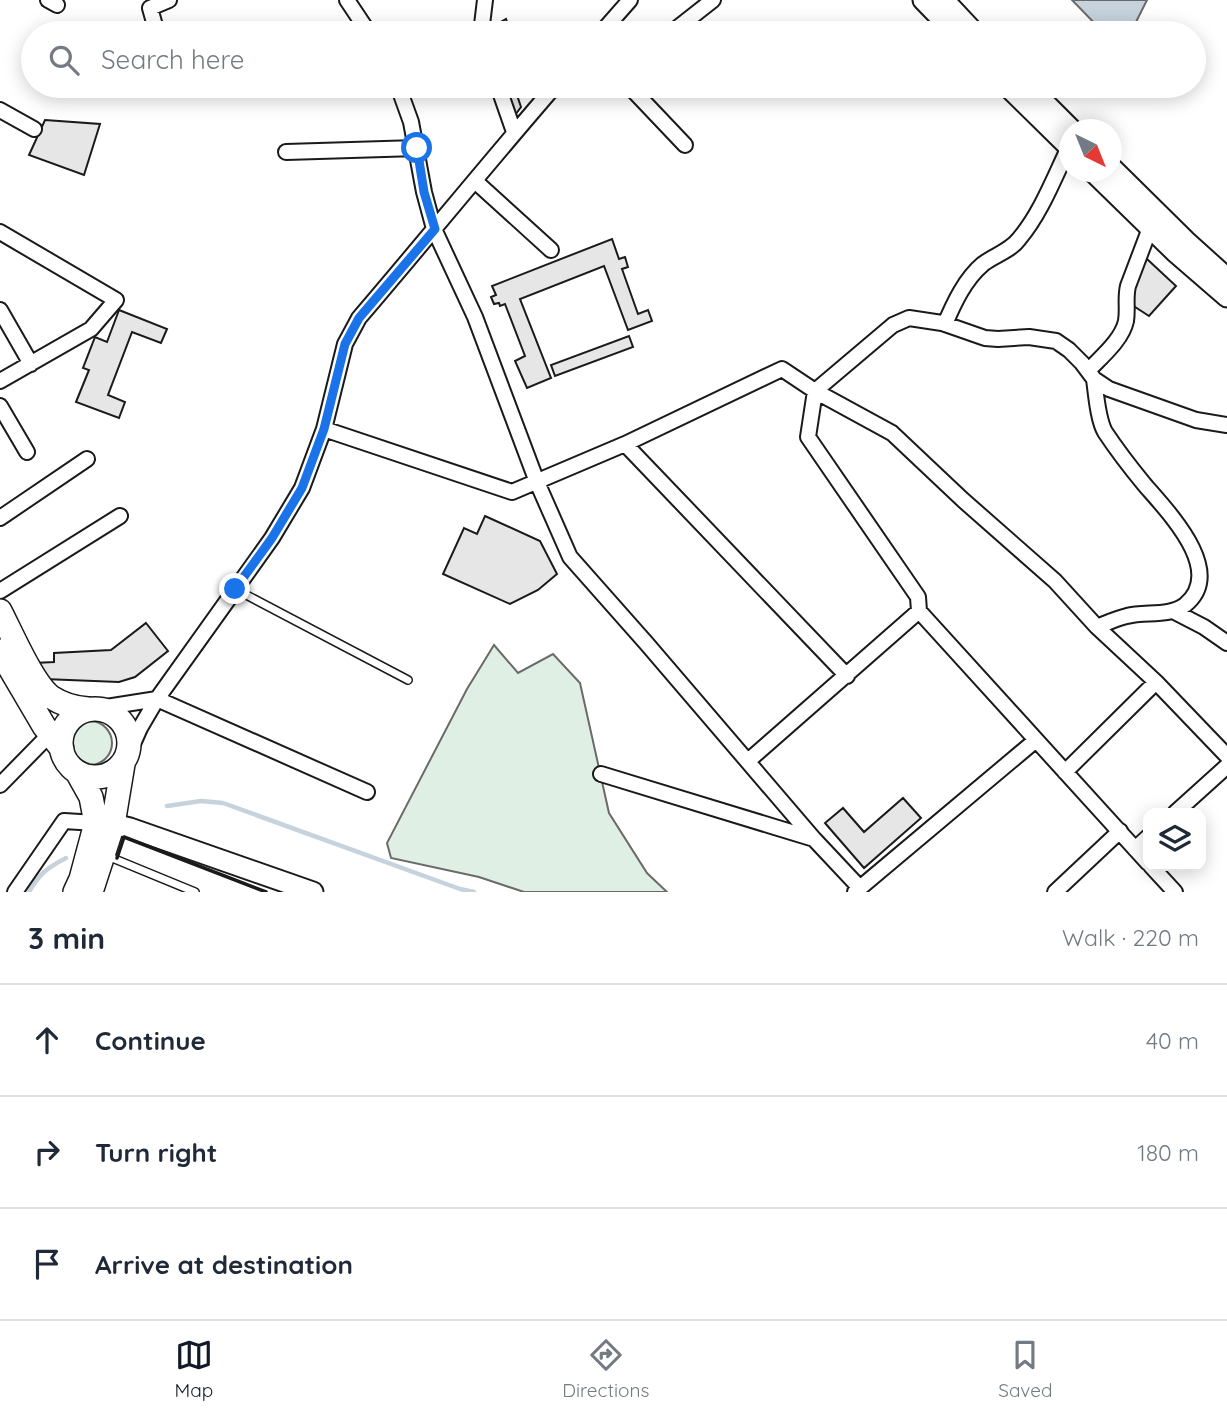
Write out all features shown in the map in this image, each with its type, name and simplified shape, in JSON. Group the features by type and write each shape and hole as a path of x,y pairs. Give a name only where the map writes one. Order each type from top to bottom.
{"main road":[{"path":"923,0 943,21"},
{"path":"944,0 964,21"},
{"path":"1019,98 1059,138"},
{"path":"1040,98 1061,119"},
{"path":"1122,179 1227,278"},
{"path":"1103,182 1227,297"},
{"path":"0,611 29,669 48,695 86,712 110,711 125,725 129,734 130,745 104,824 81,879 88,892"},
{"path":"0,651 70,766 86,776 96,777 106,775 125,759"},
{"path":"56,741 61,738 65,727 86,712"},
{"path":"77,772 104,824 104,855 88,892"},
{"path":"104,824 130,828 313,892"}],"street":[{"path":"153,21 150,8 169,0"},
{"path":"346,0 361,21"},
{"path":"482,21 485,0"},
{"path":"612,21 630,0"},
{"path":"686,21 713,0"},
{"path":"402,98 411,121 424,192 435,229 488,347 537,482 570,557 857,890 1036,740"},
{"path":"502,98 514,132"},
{"path":"125,759 139,728 157,699 272,538 302,488 324,429 345,344 359,318 544,98"},
{"path":"642,98 685,145"},
{"path":"0,110 34,129"},
{"path":"286,152 417,148"},
{"path":"945,324 955,301 978,270 1012,247 1025,232 1059,168"},
{"path":"475,181 551,250"},
{"path":"1097,627 1127,616 1172,611 1187,604 1198,590 1202,572 1196,549 1187,533 1129,466 1103,429 1091,375 1126,322 1125,296 1150,228"},
{"path":"0,232 116,300 91,329 0,381"},
{"path":"0,310 32,364"},
{"path":"1143,858 919,611 918,597 808,436 814,391 893,325 909,318 945,324 985,338 1029,337 1056,341 1109,389 1196,420 1227,425"},
{"path":"324,429 512,492 625,444 782,369 814,391 892,433 1055,581 1097,627 1156,682 1227,756"},
{"path":"0,406 27,452"},
{"path":"625,444 847,676"},
{"path":"0,518 87,459"},
{"path":"0,591 120,516"},
{"path":"748,761 919,611"},
{"path":"1172,611 1205,627 1227,643"},
{"path":"1065,772 1156,682"},
{"path":"86,712 157,699 367,792"},
{"path":"0,785 56,741"},
{"path":"1181,808 1227,766"},
{"path":"601,774 814,839"},
{"path":"15,892 64,821 104,824"},
{"path":"1055,892 1119,831"},
{"path":"1135,849 1143,842"},
{"path":"1156,871 1175,892"}],"lane":[{"path":"235,589 408,680"},
{"path":"104,855 195,892"}],"green space":[{"path":"494,645 518,673 553,654 580,683 609,813 647,873 667,892 524,892 479,877 391,858 387,843 467,689"},
{"path":"90,721 106,727 112,743 106,759 90,765 74,759 68,743 74,727"}],"shaded area":[{"path":"1072,0 1147,0 1136,21 1092,21"}],"building":[{"path":"509,98 518,98 521,107 515,115"},
{"path":"45,120 100,124 84,175 29,155"},
{"path":"612,239 619,259 625,257 628,267 622,269 638,314 648,310 652,321 628,330 604,266 520,299 551,378 527,388 515,361 525,356 505,304 494,304 491,297 496,295 492,286"},
{"path":"1147,259 1176,286 1149,316 1129,303 1130,288"},
{"path":"119,310 167,329 161,343 132,332 108,395 125,402 119,418 76,402 89,370 83,368 95,337 107,342"},
{"path":"629,336 633,347 555,376 551,365"},
{"path":"485,516 540,541 557,574 538,590 510,604 443,574 464,528 477,534"},
{"path":"146,623 168,651 135,677 119,682 44,679 34,663 54,662 54,653 111,650"},
{"path":"903,798 921,818 864,868 825,823 843,808 864,832"}],"waterway":[{"path":"167,806 201,801 223,803 474,892"},
{"path":"29,892 44,872 66,858"}],"wall":[{"path":"117,858 124,837 266,892"}],"route":[{"path":"235,589 272,538 302,488 324,429 345,344 359,318 435,229 424,192 417,148"}]}
